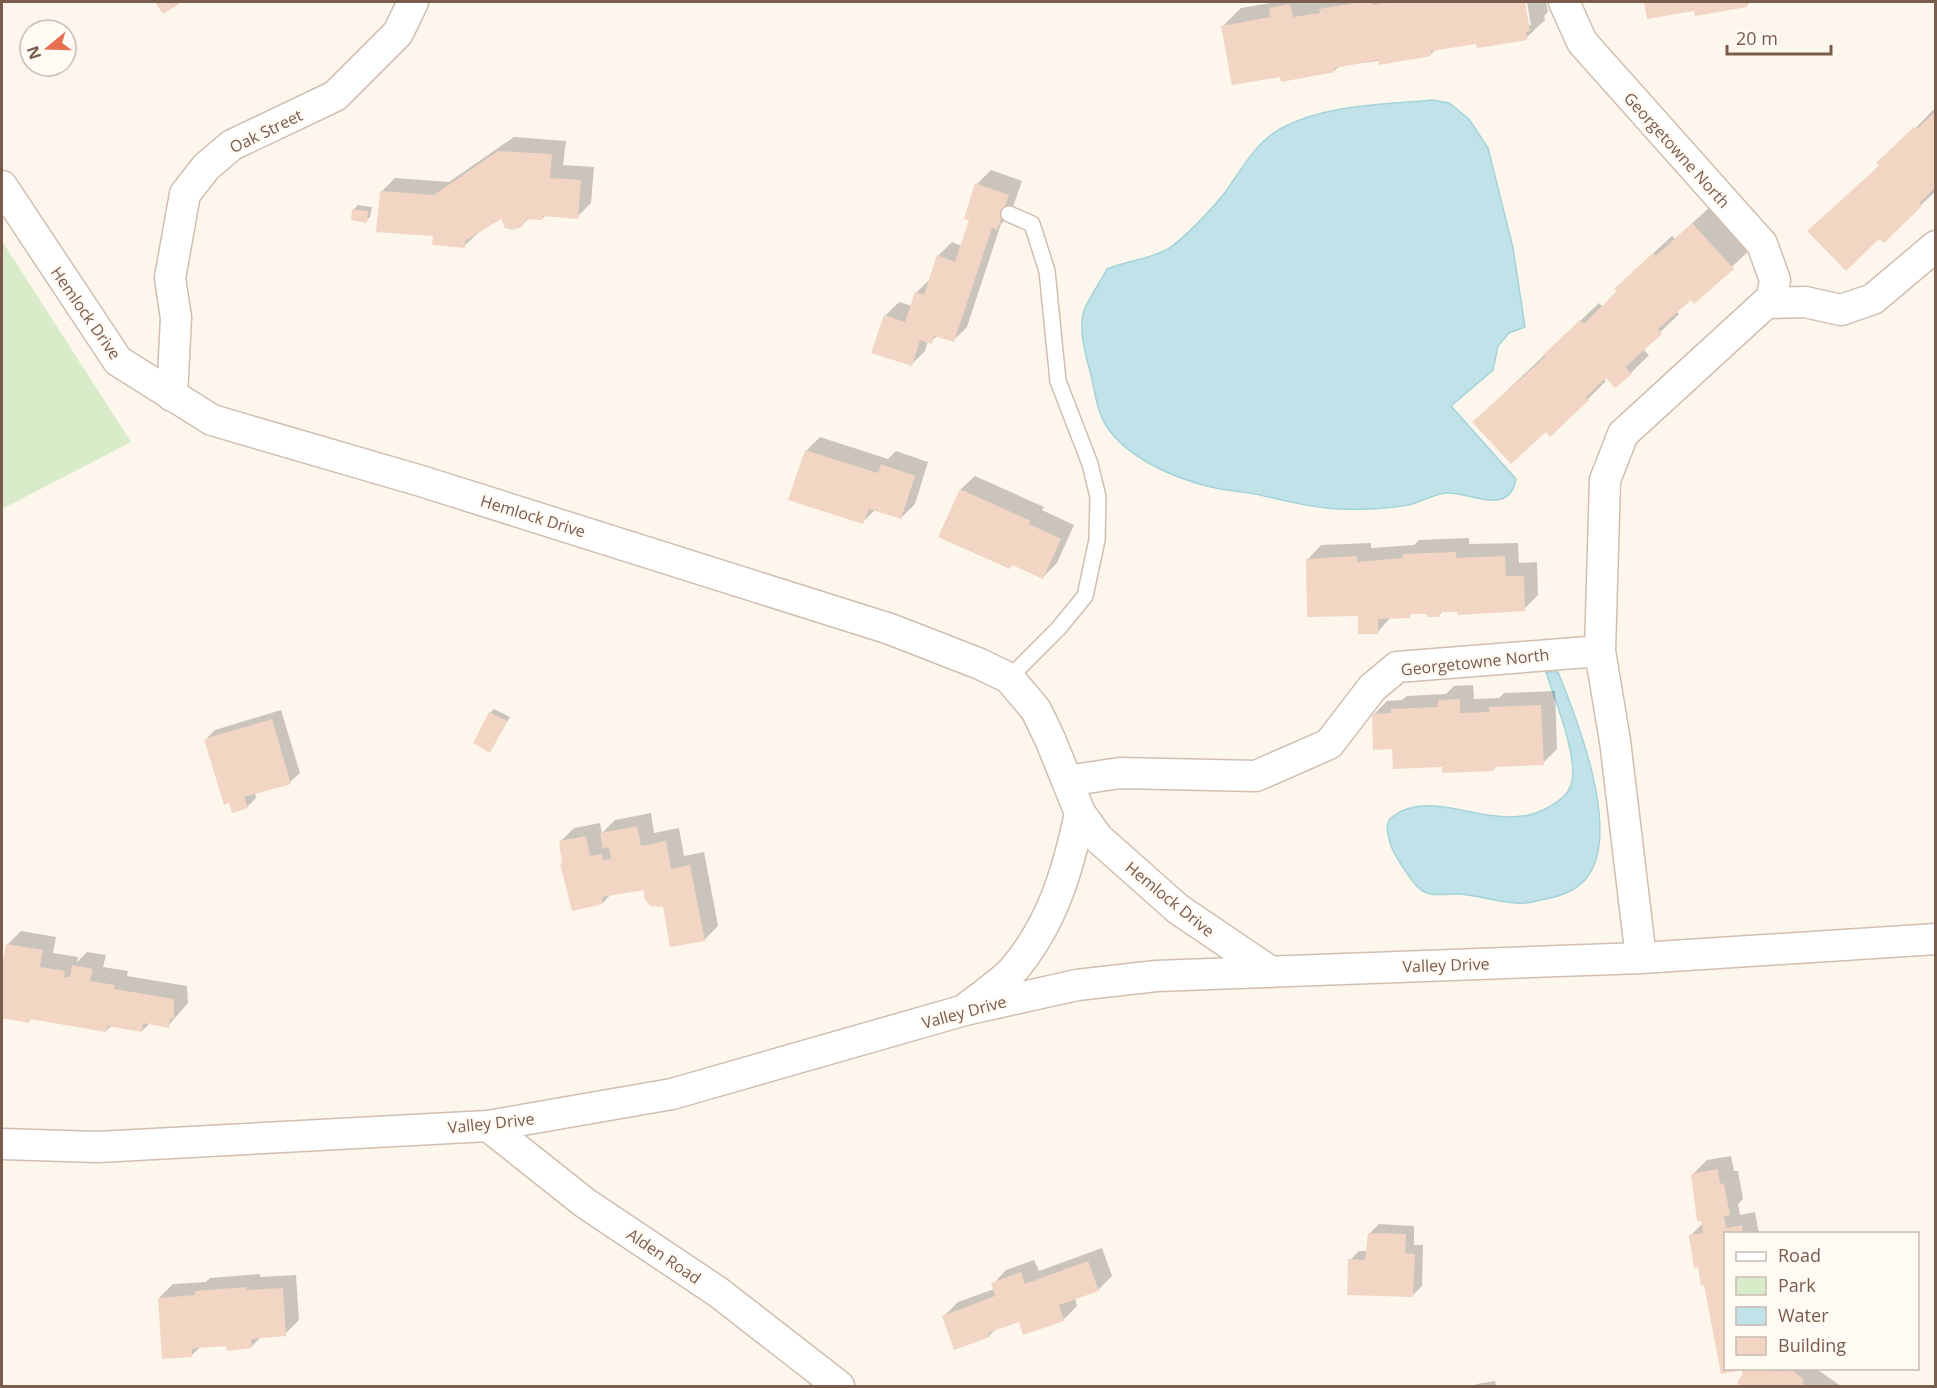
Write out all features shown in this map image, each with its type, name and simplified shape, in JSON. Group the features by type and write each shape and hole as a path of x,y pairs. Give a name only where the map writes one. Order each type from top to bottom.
{"street":[{"name":"Oak Street","path":"172,396 176,318 170,278 185,194 206,167 232,145 335,96 398,33 413,2"},
{"name":"Georgetowne North","path":"1564,2 1582,42 1762,244 1775,280 1771,303"},
{"name":"Hemlock Drive","path":"2,186 118,361 212,420 420,481 890,629 980,664 1009,678 1036,710 1080,813 1098,838 1178,909 1271,972"},
{"path":"1641,958 1615,741 1600,651 1605,480 1623,434 1766,303 1805,302 1841,310 1873,298 1935,246"},
{"name":"Georgetowne North","path":"1067,781 1119,773 1256,776 1329,744 1372,688 1397,668 1600,651"},
{"path":"965,1010 1014,969 1042,930 1069,867 1080,813"},
{"name":"Valley Drive","path":"2,1144 98,1147 488,1126 672,1094 965,1010 1077,985 1156,976 1641,958 1935,939"},
{"name":"Alden Road","path":"488,1126 585,1203 718,1293 839,1386"}],"lane":[{"path":"1009,214 1032,224 1047,271 1058,381 1090,464 1098,507 1098,540 1085,596 1058,629 1009,678"}],"green space":[{"path":"2,241 131,442 2,509"}],"water":[{"path":"1432,100 1449,103 1469,119 1488,148 1513,248 1525,327 1509,333 1498,346 1493,370 1451,406 1516,479 1512,490 1506,497 1488,500 1447,493 1400,506 1366,509 1330,508 1220,489 1194,482 1152,465 1127,448 1107,427 1101,415 1082,333 1085,308 1107,269 1154,255 1175,244 1214,206 1256,149 1280,129 1297,121 1335,110"},
{"path":"1546,672 1558,672 1585,745 1592,774 1600,831 1597,856 1588,876 1580,885 1564,894 1527,903 1507,902 1464,894 1434,894 1421,890 1403,868 1392,847 1387,829 1392,817 1409,808 1427,806 1509,817 1529,815 1549,807 1565,796 1571,785 1572,761 1560,712"}],"building":[{"path":"155,2 182,2 163,14"},
{"path":"1372,2 1373,5 1392,2 1525,2 1530,31 1526,32 1527,40 1477,48 1476,44 1431,51 1431,56 1379,65 1378,60 1334,68 1335,72 1281,82 1280,77 1232,85 1221,26 1270,17 1269,8 1290,4 1293,17 1320,13 1319,9"},
{"path":"1644,2 1747,2 1747,7 1695,16 1694,11 1647,19"},
{"path":"1936,111 1936,187 1919,203 1922,206 1884,243 1879,239 1846,271 1807,231 1879,166 1876,163 1914,127 1917,129"},
{"path":"498,151 552,154 550,178 581,180 578,219 543,216 543,220 526,219 522,227 512,230 505,228 501,219 465,241 465,248 432,245 433,236 376,232 380,191 434,195"},
{"path":"975,183 1009,195 997,230 992,228 954,342 934,336 932,344 920,340 912,366 871,353 884,315 905,322 915,292 924,295 937,255 955,262 969,220 964,219"},
{"path":"352,209 368,211 367,223 351,220"},
{"path":"1692,223 1734,269 1694,304 1691,300 1658,329 1662,334 1625,367 1632,374 1615,388 1606,378 1586,397 1589,400 1550,437 1546,432 1511,464 1472,422 1545,357 1543,355 1580,320 1584,324 1617,291 1614,289 1653,253 1656,256"},
{"path":"805,450 878,473 881,464 915,476 901,519 869,509 863,524 788,500"},
{"path":"960,489 1031,521 1029,524 1061,539 1043,579 1012,565 1010,569 938,537"},
{"path":"1456,552 1456,558 1505,556 1506,576 1524,576 1525,611 1458,615 1457,612 1440,612 1439,617 1410,614 1410,618 1378,619 1378,634 1358,634 1358,616 1307,617 1306,559 1357,556 1357,562 1403,558 1403,554"},
{"path":"1460,699 1460,713 1489,712 1489,707 1541,705 1544,765 1494,767 1494,771 1442,773 1442,767 1393,769 1392,749 1373,750 1372,714 1391,713 1391,709 1438,707 1438,700"},
{"path":"489,712 507,721 490,753 473,743"},
{"path":"272,719 291,784 244,797 248,808 232,813 229,803 224,805 204,739"},
{"path":"637,826 641,846 666,841 671,869 690,865 705,941 670,947 663,907 650,906 644,898 644,890 602,897 603,904 572,911 560,864 562,863 559,841 586,836 590,856 602,854 603,860 611,859 609,847 603,848 600,833"},
{"path":"6,944 43,950 40,967 65,971 64,977 70,977 72,965 93,969 90,981 115,985 114,989 174,999 174,1019 170,1018 169,1028 143,1023 142,1032 107,1026 106,1032 30,1019 29,1023 2,1018 2,967"},
{"path":"1718,1169 1720,1184 1724,1183 1730,1215 1724,1216 1726,1228 1742,1225 1743,1232 1724,1232 1724,1370 1742,1370 1721,1374 1704,1285 1701,1286 1698,1267 1694,1268 1689,1235 1703,1233 1701,1221 1697,1221 1691,1174"},
{"path":"1368,1233 1406,1234 1405,1253 1415,1254 1413,1297 1347,1295 1348,1259 1365,1260"},
{"path":"1088,1261 1099,1291 1059,1305 1064,1321 1023,1335 1019,1322 988,1333 990,1337 954,1350 942,1316 995,1296 991,1283 1021,1272 1025,1284"},
{"path":"246,1287 247,1290 283,1288 286,1336 251,1339 252,1348 227,1351 226,1346 198,1348 192,1349 192,1357 162,1359 158,1298 195,1295 195,1291"},
{"path":"1742,1370 1792,1370 1804,1380 1802,1383 1806,1386 1742,1386 1737,1383"}]}
